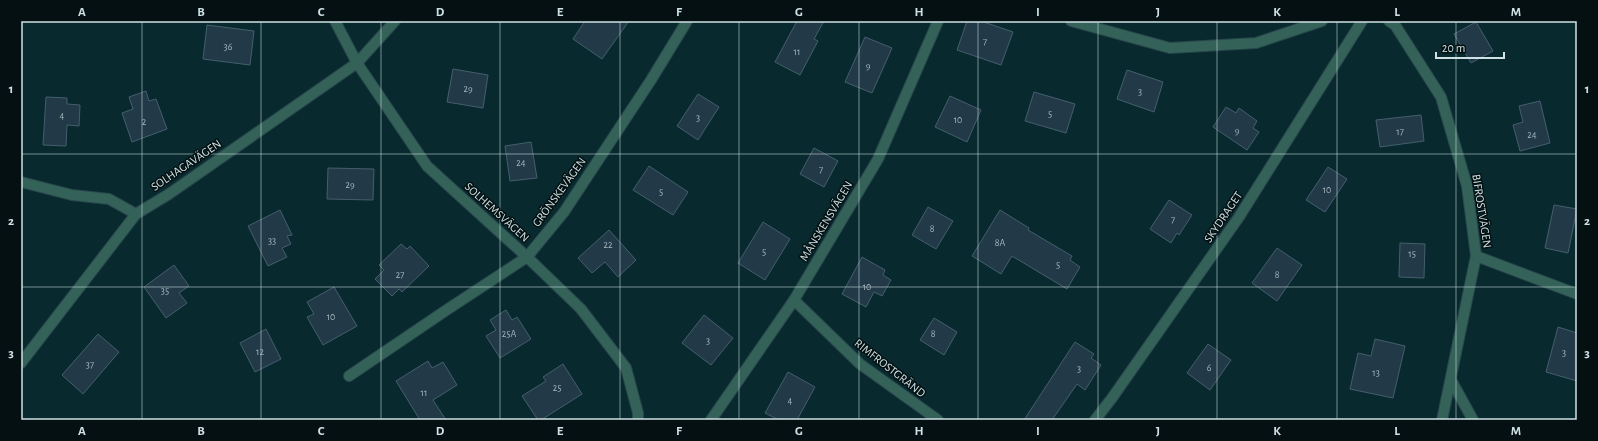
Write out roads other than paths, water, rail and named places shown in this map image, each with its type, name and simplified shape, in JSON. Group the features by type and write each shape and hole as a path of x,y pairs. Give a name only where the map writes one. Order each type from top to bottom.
{"street":[{"name":"SOLHEMSVÄGEN","path":"335,21 357,63 427,166 527,257 581,309 626,368 638,413 638,420"},
{"name":"SOLHAGAVÄGEN","path":"21,363 136,214 169,194 357,63 395,21"},
{"name":"GRÖNSKEVÄGEN","path":"349,376 445,310 527,257 564,212 651,80 687,21"},
{"name":"MÅNSKENSVÄGEN","path":"711,420 794,300 878,159 938,21"},
{"path":"1071,21 1170,48 1256,43 1322,21"},
{"name":"SKYDRAGET","path":"1095,420 1239,217 1362,21"},
{"name":"BIFROSTVÄGEN","path":"1389,21 1394,25 1441,97 1467,186 1476,256 1442,420"},
{"path":"21,182 72,195 109,199 136,214"},
{"path":"1476,256 1577,294"},
{"name":"RIMFROSTGRÄND","path":"794,300 860,364 938,420"},
{"path":"1451,380 1472,420"}]}
